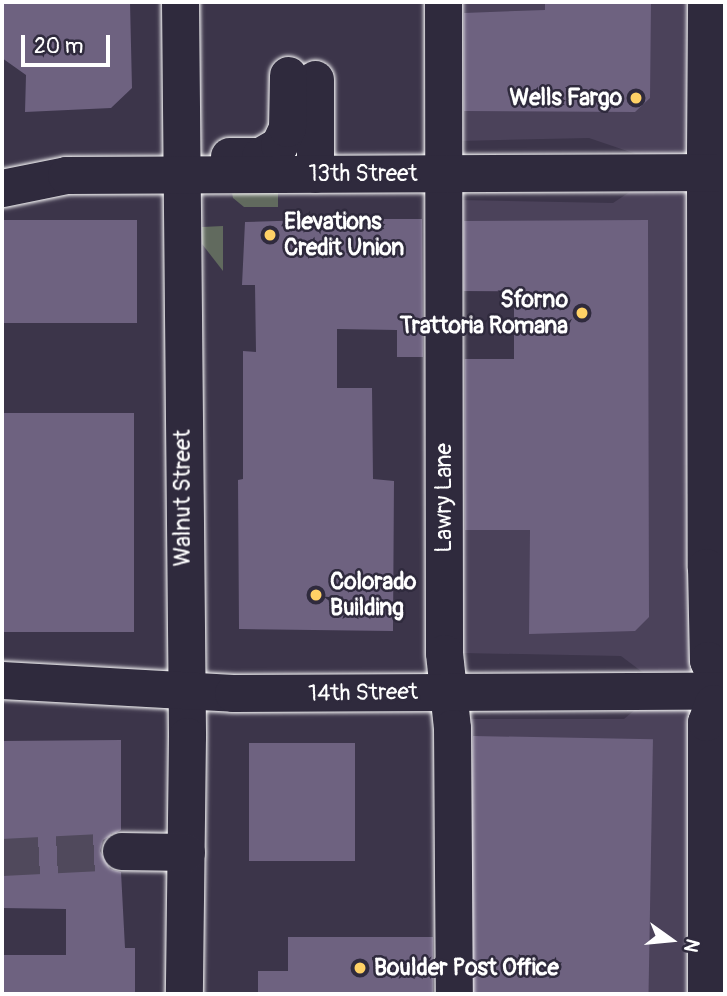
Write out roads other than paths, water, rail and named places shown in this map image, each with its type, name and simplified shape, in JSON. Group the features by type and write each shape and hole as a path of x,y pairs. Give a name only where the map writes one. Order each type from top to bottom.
{"street":[{"name":"Walnut Street","path":"180,2 186,852 184,994"},
{"name":"Lawry Lane","path":"443,2 444,653 448,691 454,994"},
{"path":"706,2 712,169 706,567 708,660 717,689 706,722 706,994"},
{"path":"182,173 198,158 270,154 284,140 302,77 315,174"},
{"name":"13th Street","path":"2,188 53,176 182,173 443,174 712,169"},
{"name":"14th Street","path":"2,680 185,691 717,689"},
{"path":"121,851 186,852"}],"tunnel":[{"path":"2,857 121,851"}],"place":[{"name":"Wells Fargo","path":"636,98"},
{"name":"Elevations Credit Union","path":"270,235"},
{"name":"Sforno Trattoria Romana","path":"582,313"},
{"name":"Colorado Building","path":"316,595"},
{"name":"Boulder Post Office","path":"360,968"}]}
